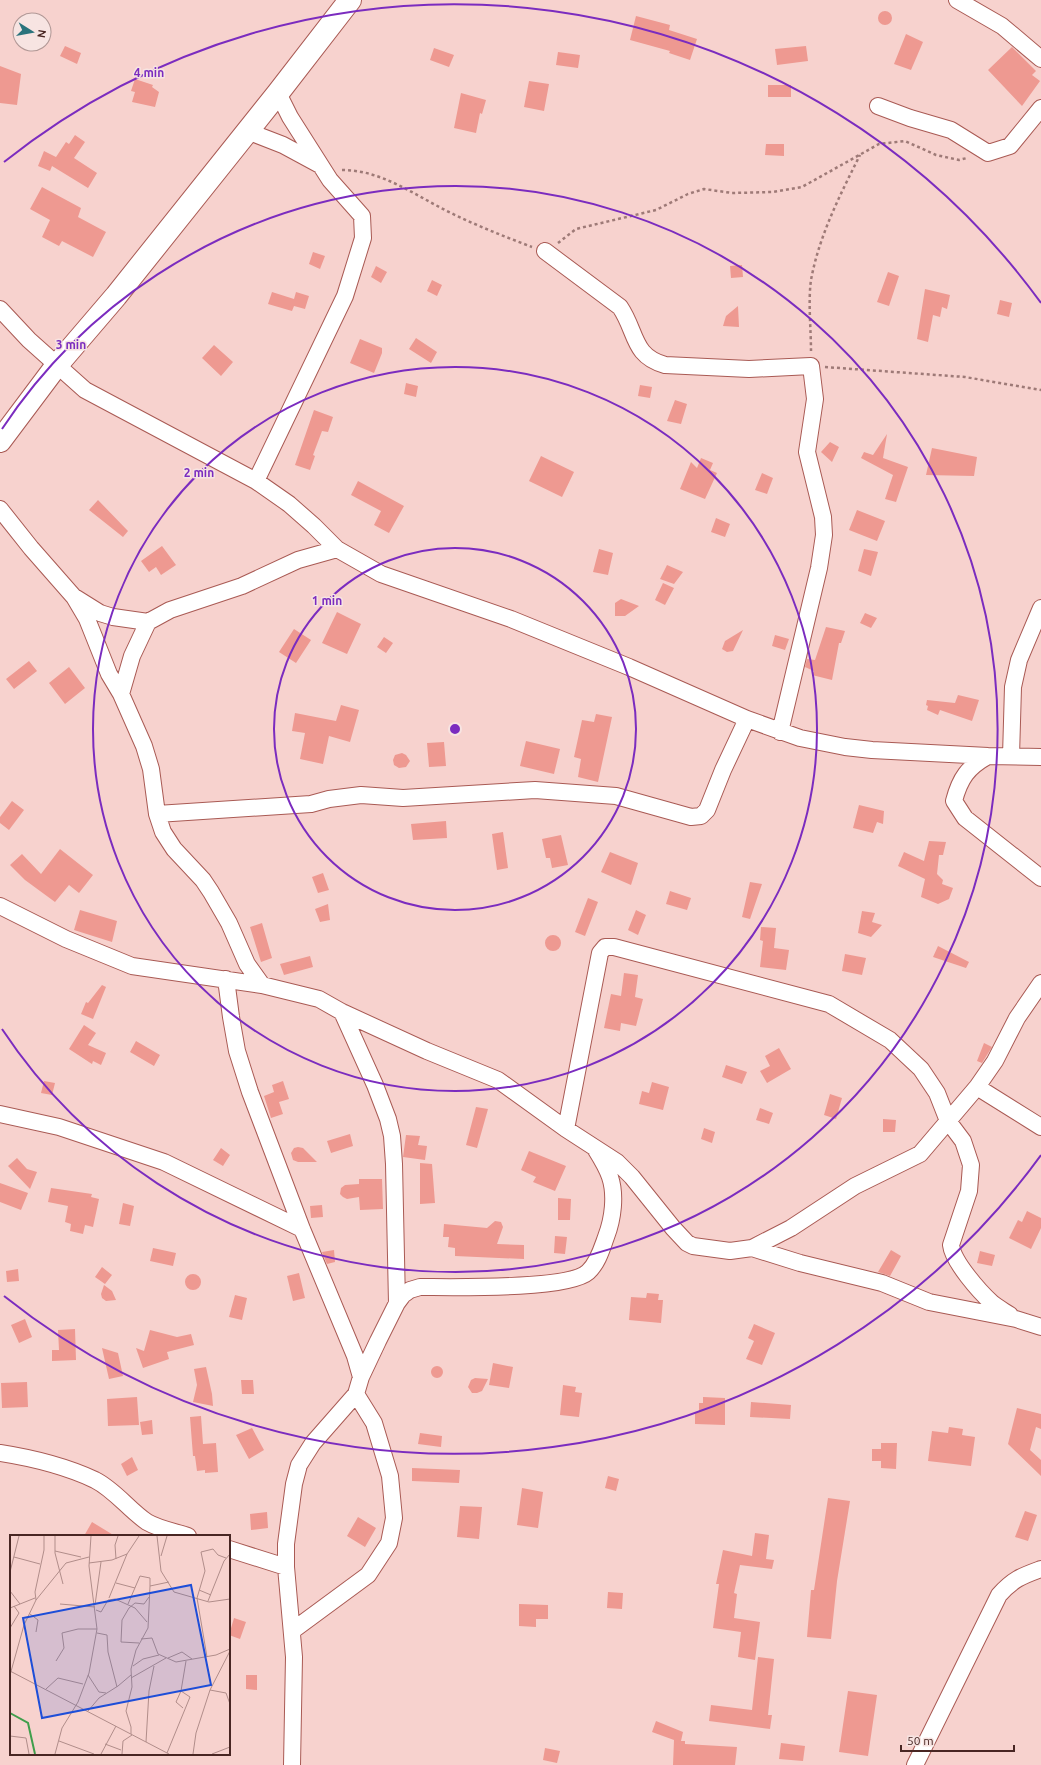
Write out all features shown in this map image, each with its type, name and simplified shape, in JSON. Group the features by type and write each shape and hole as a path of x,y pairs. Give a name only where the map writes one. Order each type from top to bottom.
{"street":[{"path":"0,441 57,365 116,296 350,0"},
{"path":"957,0 1002,26 1041,59"},
{"path":"256,480 345,296 363,238 364,228 362,216 323,169 290,117 278,93"},
{"path":"878,106 910,118 950,130 988,153 1010,146 1041,108"},
{"path":"247,131 278,143 323,169"},
{"path":"545,252 620,307 626,316 641,350 654,362 666,365 749,369 811,366 815,399 807,452 824,517 824,535 818,568 780,732"},
{"path":"0,309 29,340 85,390 256,480 314,526 337,549 381,574 511,619 629,667 780,732 845,747 988,756 1011,756 1038,760"},
{"path":"0,509 31,548 74,597 87,619 109,674 121,694 147,754 151,769 156,814 163,832 174,849 211,892 229,923 247,964 262,985"},
{"path":"121,694 132,656 148,622 170,610 242,586 298,560 337,549"},
{"path":"74,597 100,613 113,617 148,622"},
{"path":"1011,756 1013,687 1019,660 1041,608"},
{"path":"156,814 311,804 328,799 361,795 402,798 535,790 616,796 691,817 701,816 707,810 722,770 747,719"},
{"path":"988,756 974,764 957,788 954,800 965,818 1041,878"},
{"path":"0,906 66,939 132,966 262,985 319,1000 427,1051 498,1080 596,1150 617,1162 632,1177 687,1243 701,1248 730,1251 752,1248 791,1228 855,1186 920,1154 977,1087 995,1061 1017,1018 1041,983"},
{"path":"566,1129 600,953 605,947 614,947 829,1004 890,1040 921,1069 937,1093 948,1121 963,1140 971,1165 969,1192 951,1245 953,1254 972,1282 993,1304 1016,1319"},
{"path":"226,979 230,1017 237,1051 264,1130 302,1229 355,1356 361,1377"},
{"path":"342,1012 375,1085 388,1119 392,1136 397,1303"},
{"path":"977,1087 1041,1127"},
{"path":"0,1114 59,1127 164,1162 302,1229"},
{"path":"292,1765 294,1657 286,1567 287,1537 294,1484 299,1465 329,1422 356,1394 361,1377 388,1320 397,1303 403,1295 410,1290 420,1287 484,1287 563,1282 577,1278 588,1272 598,1257 610,1227 613,1199 610,1177 596,1150"},
{"path":"752,1248 800,1263 869,1279 930,1302 1016,1319 1041,1327"},
{"path":"292,1631 368,1575 389,1543 394,1518 390,1476 374,1423 356,1394"},
{"path":"0,1453 38,1460 96,1480 113,1492 130,1509 149,1523 185,1535"},
{"path":"230,1549 286,1567"},
{"path":"915,1765 999,1594 1009,1583 1018,1577 1041,1569"}],"path":[{"path":"323,169 343,169 361,172 397,184 446,211 490,231 545,252 576,229 656,210 688,194 704,189 739,192 773,192 802,187 879,144 905,141 936,155 958,160 988,153"},
{"path":"860,155 844,187 819,248 811,282 811,366 965,377 1041,390"}],"building":[{"path":"885,11 890,13 892,18 890,23 885,25 880,23 878,18 880,13"},
{"path":"636,16 670,25 669,30 697,39 690,60 669,53 670,51 630,40"},
{"path":"906,34 923,42 911,70 894,64"},
{"path":"65,46 81,53 77,64 60,56"},
{"path":"806,46 808,61 777,65 775,49"},
{"path":"1012,47 1036,71 1032,75 1040,81 1022,106 988,70"},
{"path":"434,48 454,55 449,67 430,60"},
{"path":"558,52 580,55 578,68 556,65"},
{"path":"0,66 21,74 17,105 0,103"},
{"path":"135,79 153,85 152,87 159,92 155,107 132,102 135,92 131,91"},
{"path":"529,81 549,84 544,111 524,107"},
{"path":"768,85 791,85 791,97 768,97"},
{"path":"461,93 486,100 482,114 480,113 476,133 454,128"},
{"path":"75,135 85,142 74,158 97,173 88,188 52,166 50,171 38,166 44,151 56,157 66,142 69,144"},
{"path":"766,144 784,144 784,156 765,155"},
{"path":"42,187 81,208 78,217 106,232 93,257 62,241 59,246 42,237 50,220 30,209"},
{"path":"313,252 325,256 320,269 309,264"},
{"path":"742,265 743,277 731,278 730,266"},
{"path":"376,266 387,272 381,283 371,277"},
{"path":"888,272 899,276 889,306 877,302"},
{"path":"432,280 442,285 437,296 427,291"},
{"path":"925,289 950,295 947,309 942,307 940,317 933,315 928,342 917,339"},
{"path":"272,292 294,299 296,292 309,296 305,309 294,306 292,311 268,304"},
{"path":"1000,300 1012,303 1009,317 997,314"},
{"path":"738,306 739,327 723,326 726,316"},
{"path":"416,338 437,352 431,363 409,349"},
{"path":"360,339 382,348 382,353 374,373 350,363"},
{"path":"214,345 233,362 221,376 202,358"},
{"path":"406,383 418,386 416,397 404,394"},
{"path":"640,385 652,387 650,398 638,396"},
{"path":"675,400 687,404 681,424 667,421"},
{"path":"314,410 333,417 328,432 322,431 313,455 315,456 310,470 295,465"},
{"path":"887,434 883,458 908,467 896,502 885,499 893,475 861,458 864,452 873,455"},
{"path":"830,442 839,447 832,462 821,452"},
{"path":"932,448 977,457 974,476 926,475"},
{"path":"541,456 574,472 562,497 529,481"},
{"path":"701,458 713,463 710,470 717,473 705,499 680,489 691,462 697,468"},
{"path":"762,473 773,478 767,494 755,490"},
{"path":"358,481 404,506 389,533 374,525 381,511 351,495"},
{"path":"98,500 128,531 123,537 89,510"},
{"path":"857,510 885,521 877,541 849,530"},
{"path":"716,518 730,524 725,537 711,532"},
{"path":"162,546 176,565 161,575 156,567 149,572 141,561"},
{"path":"599,549 613,553 608,575 593,572"},
{"path":"864,549 878,552 871,576 858,571"},
{"path":"667,565 683,572 674,584 660,579"},
{"path":"663,583 674,588 665,605 655,600"},
{"path":"621,599 639,606 625,616 615,616 615,603"},
{"path":"337,612 361,624 347,654 322,643"},
{"path":"865,613 877,618 871,628 860,623"},
{"path":"826,627 845,631 841,643 839,643 832,680 812,675 814,671 805,667 807,659 815,660"},
{"path":"294,629 311,640 296,663 279,652"},
{"path":"743,630 733,651 727,652 722,649 725,641"},
{"path":"775,635 789,639 785,650 772,646"},
{"path":"384,637 393,643 386,653 377,647"},
{"path":"29,661 37,671 14,689 6,679"},
{"path":"69,667 85,688 65,704 49,683"},
{"path":"958,695 979,700 972,721 940,710 938,715 927,710 927,700 955,703"},
{"path":"341,705 359,710 350,742 329,736 323,764 300,759 305,733 292,731 295,713 336,721"},
{"path":"596,714 612,717 598,782 578,777 581,759 574,757 582,720 594,722"},
{"path":"526,741 560,749 554,774 520,766"},
{"path":"444,742 446,766 429,767 427,743"},
{"path":"402,753 406,755 410,761 406,767 399,768 394,765 393,760 395,755"},
{"path":"12,801 24,810 9,830 0,823 0,817"},
{"path":"859,805 884,811 883,824 877,822 873,833 853,828"},
{"path":"446,821 447,838 413,840 411,824"},
{"path":"503,832 508,868 497,870 492,834"},
{"path":"561,835 568,865 552,868 550,858 546,858 542,839"},
{"path":"929,841 946,842 943,855 939,855 937,874 943,880 942,884 953,888 949,899 938,904 921,897 925,879 898,866 904,852 924,861"},
{"path":"60,849 93,875 79,893 69,885 55,902 25,880 10,865 22,854 41,874"},
{"path":"610,852 638,863 631,885 601,872"},
{"path":"323,873 329,890 318,893 312,877"},
{"path":"750,882 762,884 750,919 742,917"},
{"path":"670,891 691,898 687,910 666,904"},
{"path":"588,898 598,902 585,936 575,932"},
{"path":"328,904 330,920 320,922 315,909"},
{"path":"80,910 117,921 112,942 74,930"},
{"path":"636,910 646,915 638,935 628,930"},
{"path":"862,911 875,913 872,922 882,925 871,937 858,933"},
{"path":"262,923 272,958 261,962 250,927"},
{"path":"761,927 776,928 774,948 789,950 786,970 760,967 763,941 760,940"},
{"path":"550,935 556,935 561,940 559,949 556,951 550,951 545,946 545,940"},
{"path":"938,946 969,962 966,968 933,957"},
{"path":"845,954 866,958 862,975 842,971"},
{"path":"310,956 313,967 284,975 280,964"},
{"path":"624,973 638,975 635,997 643,999 636,1026 621,1023 620,1031 604,1028 611,994 621,996"},
{"path":"102,985 106,987 93,1019 81,1014 86,1002 88,1003"},
{"path":"84,1025 96,1033 88,1045 106,1053 101,1065 93,1061 92,1064 69,1049"},
{"path":"136,1041 160,1055 154,1066 130,1052"},
{"path":"984,1043 992,1047 982,1063 977,1061"},
{"path":"779,1048 791,1069 767,1083 760,1071 770,1066 765,1056"},
{"path":"726,1065 747,1072 742,1084 722,1077"},
{"path":"44,1081 55,1083 52,1095 41,1093"},
{"path":"283,1081 289,1099 279,1102 283,1114 271,1118 264,1096 274,1092 272,1085"},
{"path":"652,1082 669,1087 663,1110 639,1104 642,1091 649,1093"},
{"path":"830,1094 842,1098 836,1119 824,1115"},
{"path":"476,1107 488,1109 477,1148 466,1145"},
{"path":"760,1108 773,1113 769,1124 756,1120"},
{"path":"883,1119 896,1120 895,1132 883,1132"},
{"path":"704,1128 715,1132 712,1143 701,1139"},
{"path":"350,1134 353,1146 331,1153 327,1141"},
{"path":"406,1135 420,1136 418,1145 427,1146 425,1160 403,1157"},
{"path":"221,1148 230,1155 223,1166 213,1160"},
{"path":"294,1148 303,1148 317,1162 298,1162 293,1160 291,1153"},
{"path":"529,1151 566,1166 555,1191 533,1182 536,1177 521,1170"},
{"path":"17,1158 27,1169 37,1172 30,1189 8,1166"},
{"path":"420,1163 432,1164 435,1203 420,1204"},
{"path":"359,1179 382,1179 383,1209 360,1210 359,1197 347,1199 340,1194 341,1188 345,1185 359,1184"},
{"path":"0,1183 28,1193 21,1210 0,1202"},
{"path":"51,1188 92,1194 91,1197 99,1199 93,1227 85,1225 83,1234 70,1231 71,1224 65,1222 68,1206 48,1202"},
{"path":"558,1198 571,1199 570,1220 558,1220"},
{"path":"123,1203 134,1206 130,1226 119,1224"},
{"path":"322,1205 323,1217 311,1218 310,1206"},
{"path":"1027,1211 1041,1218 1041,1228 1031,1249 1009,1238 1018,1220 1022,1222"},
{"path":"495,1221 501,1222 503,1227 497,1244 524,1245 524,1259 455,1256 455,1248 448,1247 449,1237 443,1237 444,1224 487,1228"},
{"path":"555,1236 567,1237 565,1254 554,1253"},
{"path":"153,1248 176,1253 173,1266 150,1261"},
{"path":"334,1250 335,1262 327,1264 322,1252"},
{"path":"891,1250 901,1256 890,1276 878,1272"},
{"path":"980,1251 995,1255 992,1266 977,1263"},
{"path":"102,1267 112,1275 105,1284 95,1277"},
{"path":"18,1269 19,1281 7,1282 6,1271"},
{"path":"299,1273 305,1298 293,1301 287,1276"},
{"path":"193,1274 199,1276 201,1282 199,1288 193,1290 187,1288 185,1282 187,1276"},
{"path":"104,1285 112,1291 116,1300 106,1301 102,1298 101,1294"},
{"path":"647,1293 659,1294 658,1300 663,1300 661,1323 629,1320 631,1297 646,1298"},
{"path":"235,1295 247,1298 242,1320 229,1317"},
{"path":"25,1319 32,1337 19,1343 11,1325"},
{"path":"754,1324 775,1333 762,1365 746,1359 754,1341 748,1338"},
{"path":"75,1329 76,1360 52,1361 52,1350 59,1350 58,1330"},
{"path":"150,1330 177,1337 191,1334 194,1345 167,1352 169,1359 143,1368 136,1348 144,1351"},
{"path":"102,1348 118,1353 123,1376 109,1379"},
{"path":"493,1363 513,1367 509,1388 489,1385"},
{"path":"439,1366 442,1367 442,1377 435,1378 432,1377 431,1370 432,1367"},
{"path":"206,1367 213,1406 193,1402 197,1385 194,1369"},
{"path":"475,1378 488,1379 482,1391 472,1393 468,1387 471,1380"},
{"path":"241,1380 253,1380 254,1394 242,1394"},
{"path":"27,1382 28,1407 2,1408 1,1383"},
{"path":"563,1385 576,1387 575,1392 582,1393 579,1417 560,1415"},
{"path":"137,1397 139,1425 108,1426 107,1399"},
{"path":"703,1397 725,1398 725,1425 695,1424 695,1412 699,1412 699,1403 703,1403"},
{"path":"751,1402 791,1405 790,1419 750,1417"},
{"path":"1017,1408 1041,1414 1041,1429 1036,1427 1030,1450 1041,1460 1041,1476 1008,1444"},
{"path":"201,1416 203,1444 216,1443 218,1472 205,1473 205,1470 197,1471 195,1456 193,1456 190,1417"},
{"path":"152,1420 153,1434 142,1435 140,1422"},
{"path":"949,1427 963,1429 962,1435 975,1437 971,1466 928,1461 932,1431 948,1433"},
{"path":"252,1428 264,1450 249,1459 236,1435"},
{"path":"420,1433 442,1436 441,1447 418,1444"},
{"path":"881,1443 897,1443 896,1469 881,1468 881,1461 872,1461 872,1449 881,1449"},
{"path":"132,1457 138,1470 127,1476 121,1464"},
{"path":"412,1468 460,1470 459,1483 412,1481"},
{"path":"608,1476 619,1479 616,1491 605,1488"},
{"path":"522,1488 543,1492 538,1528 517,1525"},
{"path":"828,1498 850,1501 837,1581 831,1639 807,1637 811,1590 814,1590"},
{"path":"460,1506 482,1507 479,1539 457,1537"},
{"path":"1025,1511 1037,1515 1028,1541 1015,1537"},
{"path":"267,1512 268,1528 251,1530 250,1514"},
{"path":"358,1517 376,1528 365,1547 347,1536"},
{"path":"92,1522 113,1535 85,1535"},
{"path":"755,1533 769,1535 766,1559 774,1560 772,1569 740,1565 734,1593 737,1594 734,1618 760,1622 755,1660 738,1657 741,1632 713,1628 719,1584 716,1584 723,1550 752,1556"},
{"path":"608,1592 623,1593 622,1609 607,1608"},
{"path":"519,1604 548,1605 548,1619 536,1619 536,1627 519,1626"},
{"path":"234,1618 246,1622 240,1639 230,1635"},
{"path":"758,1657 774,1659 768,1715 772,1715 770,1729 709,1721 711,1705 752,1710"},
{"path":"246,1675 257,1675 257,1690 246,1689"},
{"path":"848,1691 877,1695 868,1756 839,1752"},
{"path":"656,1721 683,1732 681,1741 685,1741 685,1744 737,1747 735,1765 673,1765 674,1740 652,1732"},
{"path":"781,1743 805,1746 803,1761 779,1759"},
{"path":"545,1748 560,1751 557,1763 543,1760"}]}
